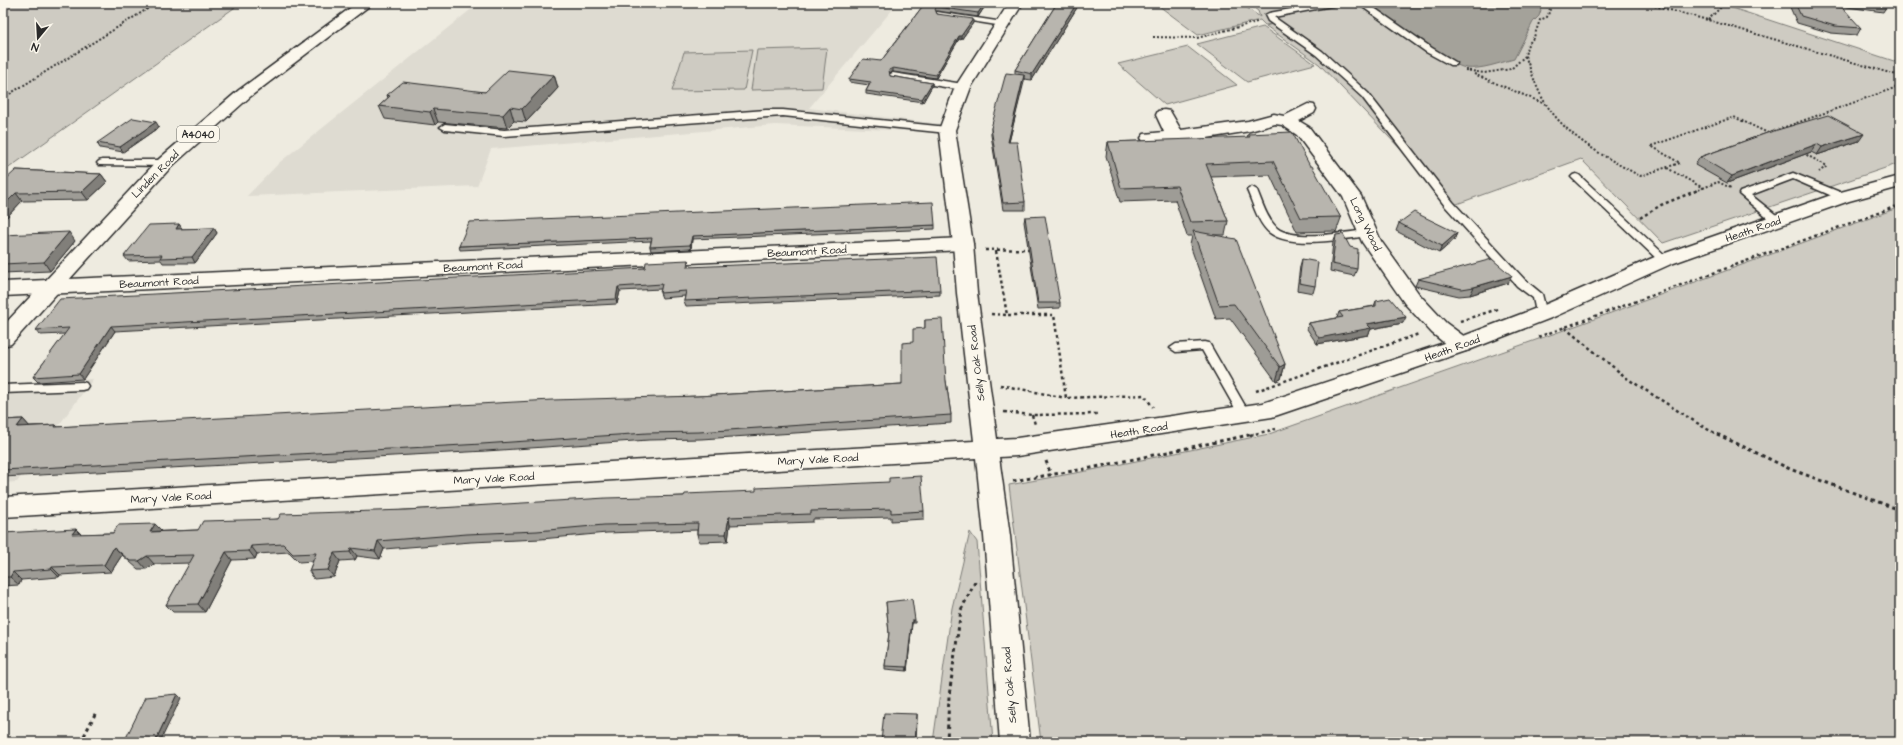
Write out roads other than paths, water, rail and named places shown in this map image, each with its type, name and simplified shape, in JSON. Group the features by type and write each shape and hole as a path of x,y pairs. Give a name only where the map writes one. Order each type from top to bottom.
{"main road":[{"name":"Linden Road","path":"3,339 165,163 245,93 366,3"},
{"name":"Selly Oak Road","path":"1015,742 997,536 963,244 947,130 963,87 1016,3"},
{"path":"1150,138 1250,126 1274,119 1287,120 1308,109"},
{"path":"1164,115 1175,136"},
{"name":"Long Wood","path":"1287,120 1304,131 1352,196 1372,242 1412,299 1439,328 1461,345"},
{"name":"Heath Road","path":"986,448 1040,445 1264,411 1461,345 1545,313 1664,260 1776,220 1900,181"},
{"name":"Beaumont Road","path":"3,289 963,244"},
{"name":"Mary Vale Road","path":"3,507 986,448"}],"lane":[{"path":"1361,3 1418,41 1438,57 1453,63"},
{"path":"1335,4 1269,15 1271,19 1319,54 1365,95 1449,204 1521,283 1538,297 1545,313"},
{"path":"940,14 1002,24"},
{"path":"893,76 963,87"},
{"path":"445,127 504,133 766,112 947,130"},
{"path":"102,163 165,163"},
{"path":"1776,220 1744,194 1793,176 1843,198"},
{"path":"1576,177 1664,260"},
{"path":"1252,190 1270,227 1281,234 1298,238 1368,234"},
{"path":"1176,348 1205,346 1244,414"},
{"path":"3,389 82,386"}]}
